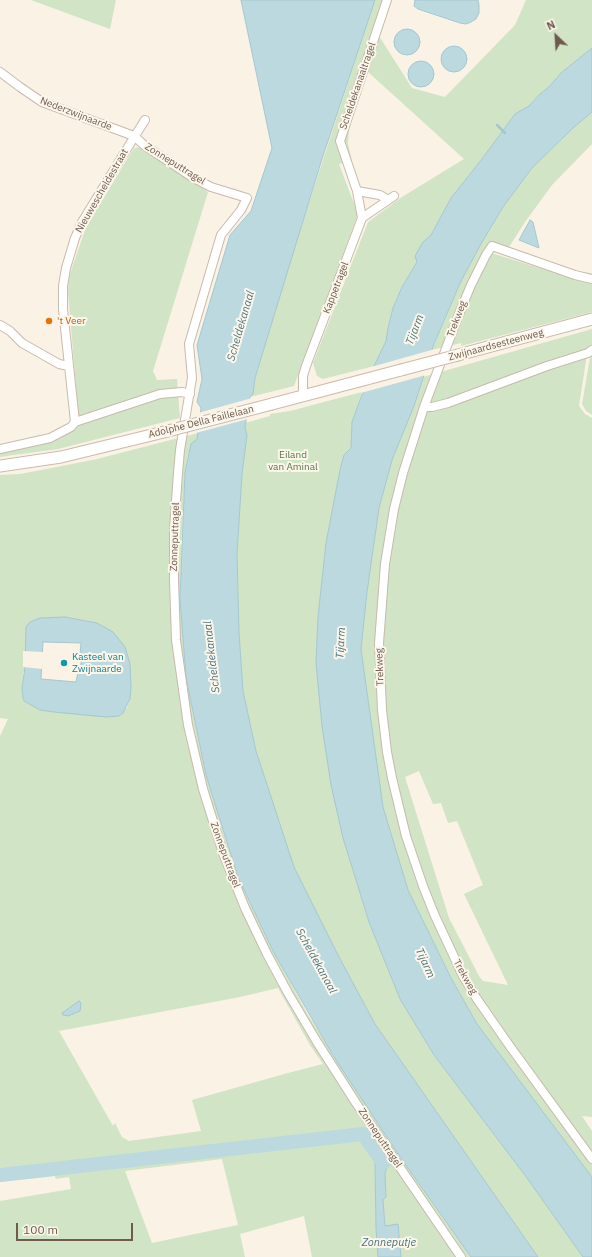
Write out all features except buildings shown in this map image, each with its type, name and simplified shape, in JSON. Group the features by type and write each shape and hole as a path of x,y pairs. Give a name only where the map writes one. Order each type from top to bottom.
{"main road":[{"name":"Zwijnaardsesteenweg","path":"401,370 592,319"},
{"name":"Adolphe Della Faillelaan","path":"0,466 61,457 168,431 401,370"}],"street":[{"name":"Scheldekanaaltragel","path":"362,218 357,191 340,141 387,0"},
{"name":"Nederzwijnaarde","path":"0,72 42,102 134,136"},
{"name":"Nieuwescheldestraat","path":"75,422 63,309 63,286 66,268 75,238 82,222 145,120"},
{"name":"Zonneputtragel","path":"134,136 144,145 192,177 211,187 247,198 241,210 221,235 191,337 189,350 192,378 180,450 176,501 174,617 180,678 188,725 203,789 232,877 245,908 267,954 295,1006 356,1103 461,1257"},
{"path":"357,191 391,198 362,218"},
{"name":"Kappetragel","path":"303,396 303,376 306,366 362,218"},
{"name":"Trekweg","path":"592,278 568,273 492,246 481,264 468,290 424,407 406,460 394,509 385,564 381,600 379,643 381,693 387,752 406,836 422,886 463,976 498,1031 592,1159"},
{"path":"0,325 10,331 22,343 59,364 69,366"},
{"path":"424,407 432,408 590,352"},
{"path":"0,449 50,438 71,427 75,422 160,394 182,392 190,394"}],"green space":[{"path":"31,0 116,0 110,29"},
{"path":"375,0 391,0 379,36 412,88 445,97 515,25 526,0 592,0 592,48 561,73 529,106 515,114 451,198 431,235 423,242 417,262 402,287 393,308 386,341 374,366 323,379 317,376 313,363 368,222 402,197 464,159 367,71 351,120 349,131 348,144 352,161 339,164 358,214 294,386 250,397 253,394 255,378 295,246"},
{"path":"592,112 592,144 552,185 509,247 493,248 491,253 592,284 592,312 461,346 461,343 432,350 461,281 503,207 532,168 573,128"},
{"path":"141,147 208,192 153,371 157,380 177,379 180,418 58,449 0,457 0,453 51,442 70,432 79,422 68,292 69,277 86,227 134,148"},
{"path":"592,329 592,349 587,354 579,406 585,414 592,418 592,1117 582,1116 592,1131 592,1177 477,1024 451,978 408,890 383,807 361,649 367,592 379,508 392,460 414,406 423,377","holes":["419,771 433,804 441,803 448,823 457,821 483,885 464,894 508,985 483,981 449,918 405,777"]},
{"path":"592,355 592,415 586,411 582,404 590,358"},
{"name":"Eiland van Aminal","path":"362,392 352,422 351,448 344,455 340,470 326,543 318,617 343,838 369,922 400,999 434,1055 527,1178 583,1257 538,1257 375,1024 339,957 294,867 256,751 243,691 239,633 237,554 242,474 247,435 245,423 270,416 270,414 290,411"},
{"path":"198,433 197,439 188,454 185,472 182,530 180,599 186,677 206,775 238,877 274,953 308,1015 398,1154 471,1257 401,1257 398,1224 385,1227 383,1200 386,1197 385,1173 387,1168 375,1164 378,1257 312,1257 304,1216 240,1234 245,1257 0,1257 0,1201 71,1189 69,1177 56,1179 55,1176 0,1182 0,736 8,719 0,718 0,475 20,474 97,459","holes":["65,617 97,623 131,688 127,708 69,713 54,712 40,710 24,701 22,693 23,674 40,618","278,988 310,1045 323,1064 192,1100 201,1131 129,1141 122,1137 115,1123 113,1126 59,1031 240,997","222,1159 238,1225 152,1243 125,1171"]}],"water":[{"name":"Scheldekanaal","path":"241,0 375,0 322,159 269,332 255,378 253,394 250,397 245,427 247,435 242,474 237,554 239,633 243,691 256,751 294,867 339,957 375,1024 538,1257 471,1257 398,1154 334,1057 274,953 238,877 206,775 186,677 180,599 185,472 191,444 197,439 201,408 197,402 202,379 197,345 230,235 251,211 272,148"},
{"path":"415,0 478,0 479,13 476,19 471,22 466,24 460,23 418,9 414,6"},
{"path":"407,29 416,33 420,42 416,51 407,55 398,51 394,42 398,33"},
{"path":"454,46 463,50 467,59 463,68 454,72 445,68 441,59 445,50"},
{"name":"Tijarm","path":"592,48 592,112 573,128 532,168 503,207 461,281 434,344 414,406 392,460 379,508 367,592 361,649 383,807 408,890 451,978 477,1024 592,1177 592,1257 583,1257 527,1178 434,1055 400,999 369,922 343,838 331,785 322,726 316,663 318,617 326,543 340,470 344,455 351,448 352,422 374,366 386,341 393,308 402,287 417,262 415,256 423,242 431,235 451,198 515,114 529,106 561,73"},
{"path":"421,61 430,65 434,74 430,83 421,87 412,83 408,74 412,65"},
{"path":"530,220 533,222 539,248 519,240"},
{"path":"65,617 97,623 113,632 125,647 130,664 130,699 123,713 119,716 106,717 54,712 40,710 24,701 22,688 25,667 26,627 30,622 40,618","holes":["43,642 81,643 80,654 82,654 80,672 78,672 76,682 41,679"]},
{"path":"79,1001 81,1003 80,1011 68,1016 63,1015 62,1013"},
{"name":"Zonneputje","path":"375,1163 383,1163 387,1168 385,1173 386,1197 383,1200 385,1226 398,1224 401,1257 378,1257"}],"pier":[{"path":"435,349 426,375 361,393 371,367"},
{"path":"252,398 248,419 196,433 198,413"},
{"path":"23,651 44,652 42,669 23,667"}],"waterway":[{"path":"497,125 505,133"},
{"path":"0,1175 363,1134 383,1163 386,1161"}],"place":[{"name":"'t Veer","path":"49,321"},
{"name":"Kasteel van Zwijnaarde","path":"64,663"}]}
